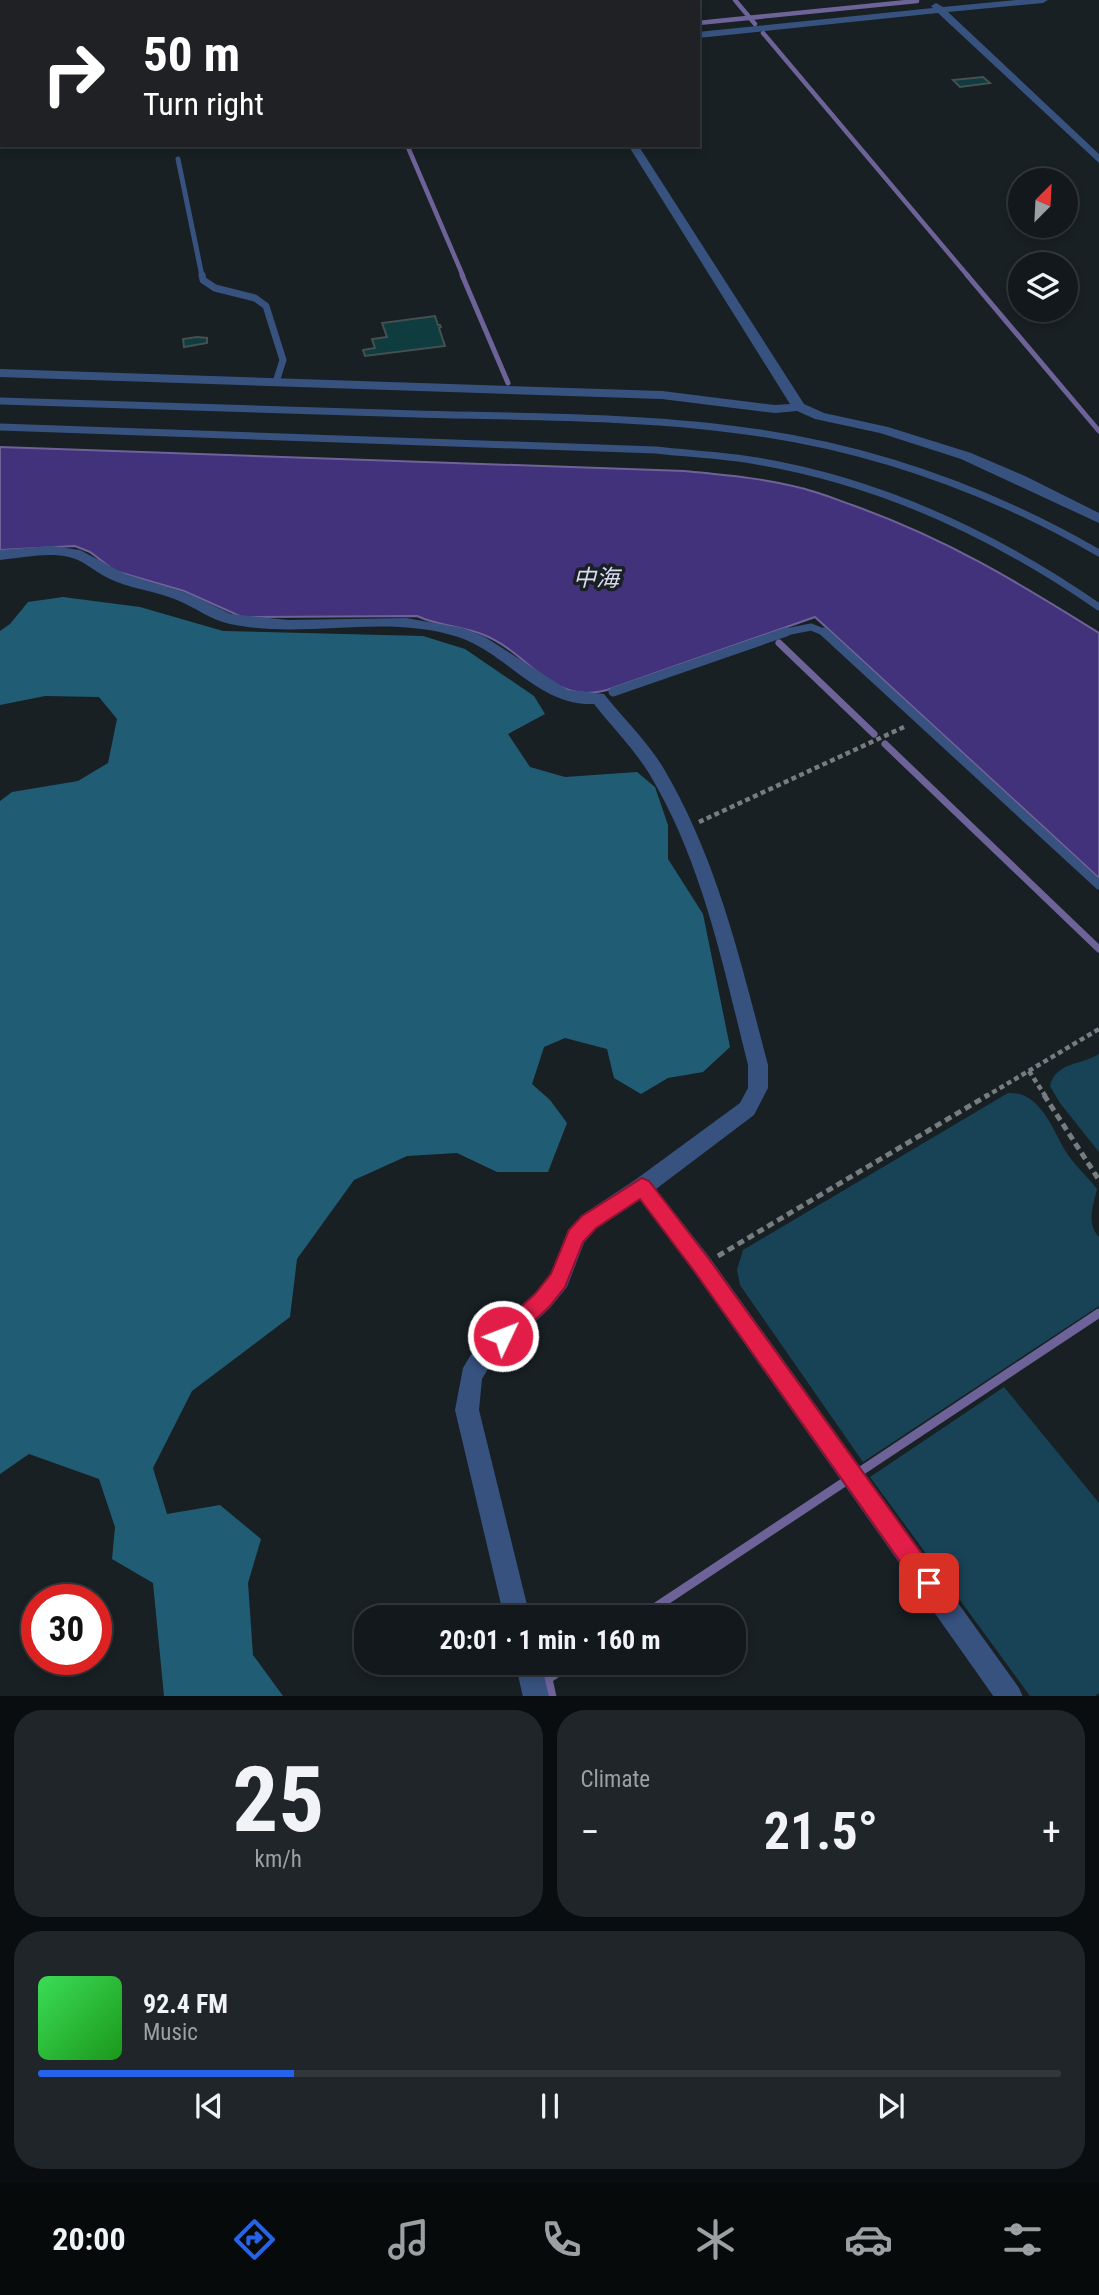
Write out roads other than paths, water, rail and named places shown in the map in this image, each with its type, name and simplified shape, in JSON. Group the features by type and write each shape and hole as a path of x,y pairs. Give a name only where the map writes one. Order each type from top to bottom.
{"street":[{"path":"930,0 1099,160"},
{"path":"700,35 1043,0"},
{"path":"634,147 799,407"},
{"path":"0,373 662,396 775,409 799,407 820,416 894,433 966,456 1031,484 1099,519"},
{"path":"0,555 68,552 85,557 112,575 181,596 226,618 254,623 405,623 461,632 490,644 550,688 565,695 589,700 606,695 656,770 685,826 716,904 759,1078 756,1099 747,1109 642,1187 589,1222 576,1237 558,1280 542,1300 484,1354 471,1376 467,1410 514,1605"},
{"path":"642,1187 702,1265 1010,1696"},
{"path":"531,1675 536,1696"}],"lane":[{"path":"178,159 203,280 215,288 255,298 266,306 282,360 276,382"},
{"path":"0,401 614,420 733,428 803,440 911,469 1037,518 1099,552"},
{"path":"0,427 656,450 758,461 829,478 918,506 1012,551 1099,607"},
{"path":"606,695 797,628 811,627 823,631 1099,885"}],"water":[{"name":"中海","path":"0,447 684,471 787,485 886,518 979,562 1099,633 1099,878 815,617 607,690 588,693 571,691 542,675 500,643 484,635 417,616 242,617 184,591 115,571 90,552 75,546 0,550"}],"waterway":[{"path":"735,0 750,18"},
{"path":"750,18 917,1"},
{"path":"700,23 750,18"},
{"path":"750,18 755,24"},
{"path":"763,33 968,276"},
{"path":"408,147 463,276"},
{"path":"462,275 508,383"},
{"path":"967,275 1099,431"},
{"path":"779,643 874,734"},
{"path":"885,744 1099,949"},
{"path":"659,1605 1099,1313"},
{"path":"552,1696 548,1679 554,1675"}]}
